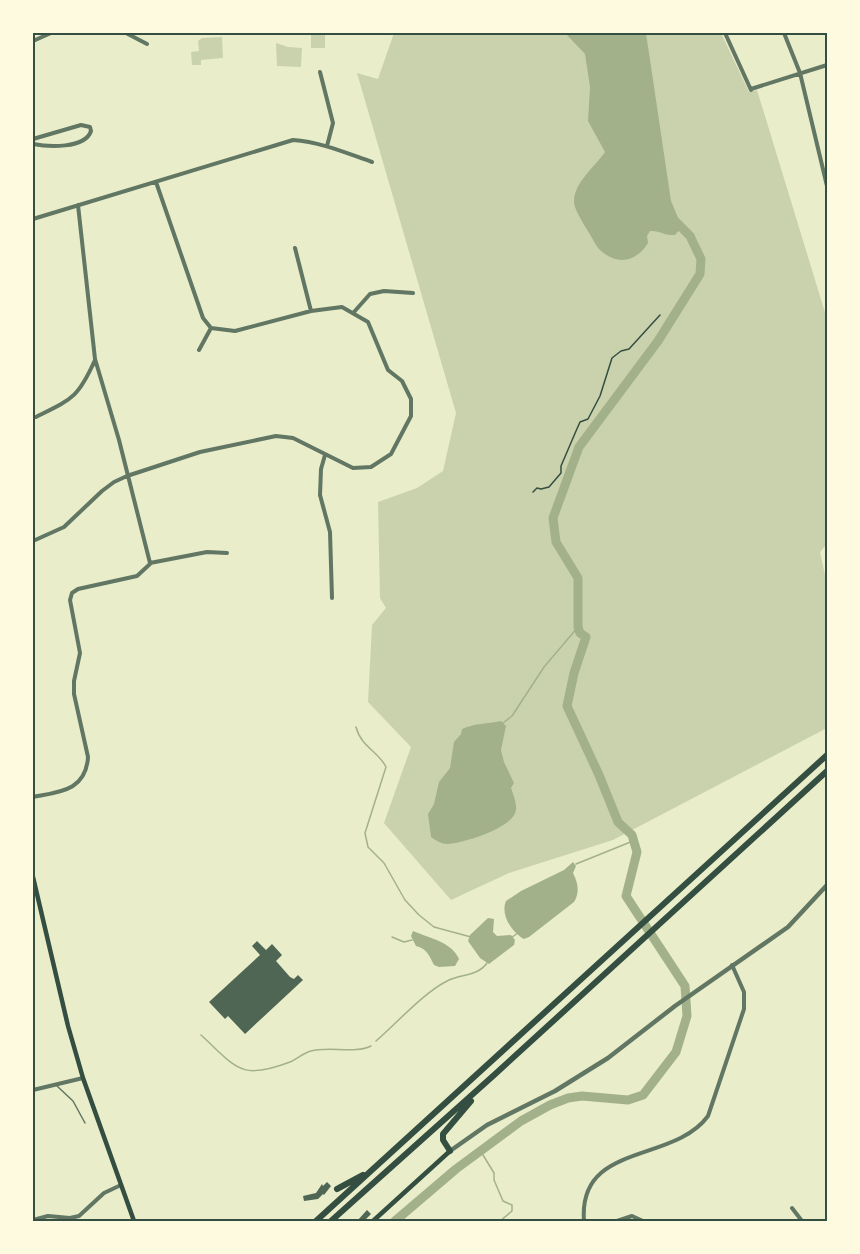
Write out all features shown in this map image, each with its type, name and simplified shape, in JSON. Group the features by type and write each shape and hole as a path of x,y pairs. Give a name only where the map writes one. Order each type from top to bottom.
{"highway":[{"path":"316,1221 827,754"},
{"path":"331,1221 494,1076 827,771"},
{"path":"450,1151 442,1134 494,1076"},
{"path":"337,1189 374,1169"}],"main road":[{"path":"33,878 82,1078 134,1221"},
{"path":"373,1221 450,1151"}],"street":[{"path":"33,41 51,33"},
{"path":"126,33 147,44"},
{"path":"725,33 751,90 827,65"},
{"path":"784,33 800,74 827,186"},
{"path":"320,72 333,123 327,146"},
{"path":"33,139 81,125 90,127 92,131 87,138 68,145 48,147 33,144"},
{"path":"33,219 293,140 311,141 372,162"},
{"path":"33,541 64,527 107,487 127,476 200,452 276,436 293,438 353,468 371,467 391,454 411,416 411,399 402,381 388,370 368,322 354,312 342,307 311,311 235,331 211,328 203,318 156,182"},
{"path":"78,205 95,359 119,440 150,563"},
{"path":"295,248 311,311"},
{"path":"354,312 370,294 384,291 413,293"},
{"path":"199,350 211,328"},
{"path":"36,417 72,399 85,382 95,359"},
{"path":"325,455 321,469 320,495 330,532 332,598"},
{"path":"33,796 74,786 82,778 87,764 88,758 75,693 74,681 80,652 70,600 72,592 137,576 150,563 207,552 227,553"},
{"path":"450,1151 487,1125 586,1073 675,1006 788,927 827,885"},
{"path":"584,1221 583,1209 587,1191 591,1182 601,1172 617,1163 686,1137 699,1128 708,1116 743,1015 744,992 732,965"},
{"path":"33,1090 82,1078"},
{"path":"33,1220 48,1216 70,1218 79,1216 104,1193 121,1185"},
{"path":"792,1208 802,1221"},
{"path":"617,1221 632,1216 643,1221"}],"lane":[{"path":"57,1085 73,1101 85,1124"}],"path":[{"path":"533,492 537,488 549,487 561,473 561,466 567,457 580,422 588,418 600,396 612,358 621,351 629,349 660,315"}],"shaded area":[{"path":"311,33 325,33 325,48 311,48"},
{"path":"394,33 721,33 749,92 757,90 827,319 827,544 820,552 827,584 827,728 613,840 509,873 451,900 384,823 411,747 368,702 372,625 386,608 380,598 378,502 417,488 443,471 456,413 357,73 378,79"},
{"path":"565,33 646,33 671,201 682,227 675,235 650,231 647,236 648,243 643,250 638,255 625,260 611,258 598,248 574,203 581,182 605,152 588,121 590,87 585,54"},
{"path":"222,37 223,58 201,60 201,65 192,65 191,52 199,51 198,41 202,38"},
{"path":"276,43 302,48 301,67 277,66"},
{"path":"501,721 506,726 501,750 514,783 511,788 516,807 513,817 507,823 476,838 448,844 439,842 431,837 428,814 434,804 439,782 450,768 454,742 462,729"},
{"path":"573,862 576,866 573,873 578,888 574,902 524,939 508,923 505,912 506,901 564,870"},
{"path":"488,918 494,919 493,932 497,936 511,935 515,940 514,945 489,964 480,958 468,941 470,935"},
{"path":"413,931 451,948 459,959 455,966 434,965 429,955 416,946 411,936"}],"building":[{"path":"257,941 266,950 272,944 282,955 276,961 290,977 294,979 298,975 303,980 245,1034 228,1016 225,1019 209,1002 260,955 252,946"},
{"path":"327,1182 331,1186 324,1195 318,1199 304,1201 303,1196 316,1193 322,1184 323,1186"},
{"path":"367,1210 371,1214 364,1221 357,1221"}],"waterway":[{"path":"395,1221 456,1169 521,1121 550,1105 568,1098 582,1096 628,1100 643,1095 676,1052 687,1016 685,986 626,896 637,852 632,835 618,822 567,706 574,673 586,637 580,633 578,627 578,578 556,542 553,518 579,447 658,341 700,274 701,259 690,236 673,219"},
{"path":"503,723 512,716 544,667 578,627"},
{"path":"356,727 362,740 386,767 365,833 368,847 384,863 405,900 419,915 434,927 471,937"},
{"path":"576,864 633,841"},
{"path":"511,938 519,932"},
{"path":"392,937 404,942 412,940"},
{"path":"376,1041 430,992 449,980 479,970 487,963"},
{"path":"201,1035 232,1063 249,1071 273,1068 311,1051 358,1049 371,1046"},
{"path":"480,1150 494,1173 494,1180 503,1201 512,1205 512,1211 500,1221"}]}
